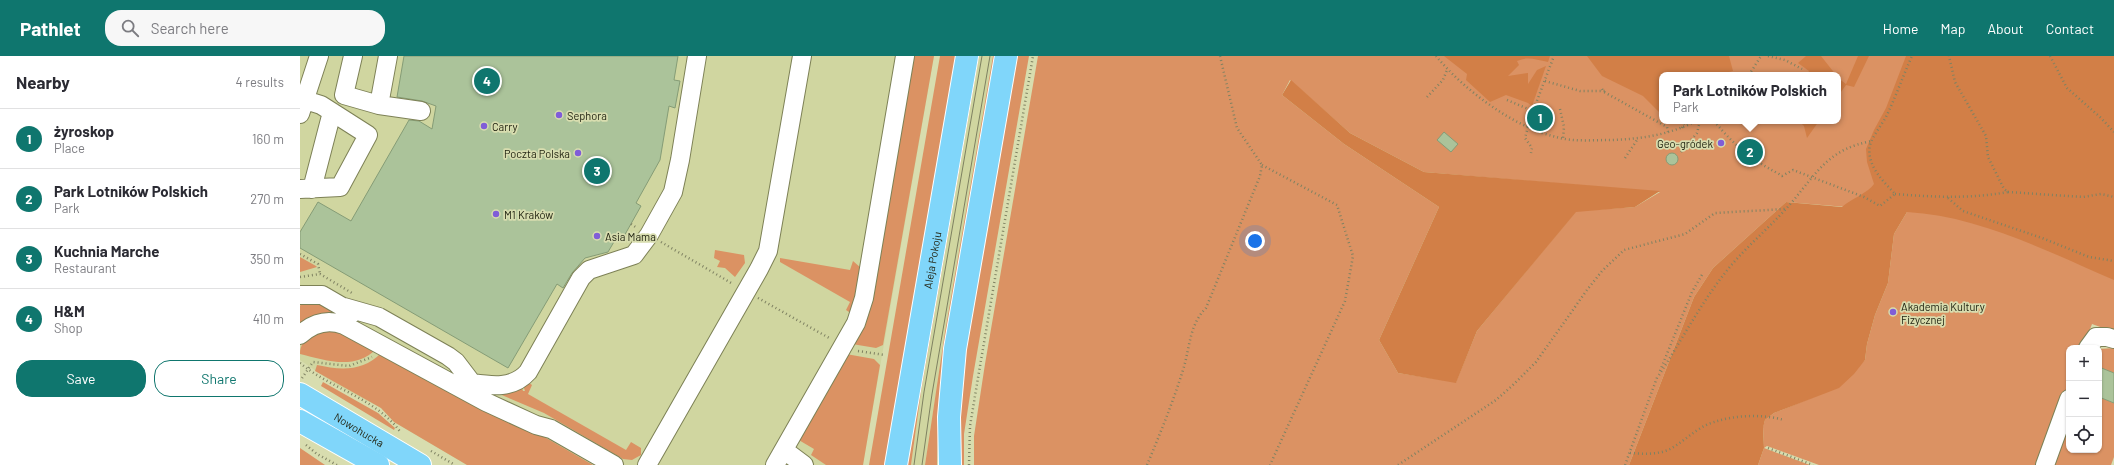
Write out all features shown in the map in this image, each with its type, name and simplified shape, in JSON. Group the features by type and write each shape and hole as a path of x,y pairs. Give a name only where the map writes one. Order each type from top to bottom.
{"main road":[{"name":"Aleja Pokoju","path":"896,465 967,56"},
{"path":"950,465 949,417 955,349 1006,56"},
{"name":"Nowohucka","path":"301,386 420,465"},
{"name":"Nowohucka","path":"300,421 378,465"}],"lane":[{"path":"319,56 302,107 321,105 332,112 368,135 340,187 306,189 332,112"},
{"path":"353,56 344,95 379,105 420,111"},
{"path":"379,105 388,56"},
{"path":"472,383 502,385 521,379 528,372 581,278 589,270 634,255 641,247 674,187 697,56"},
{"path":"647,465 768,251 802,56"},
{"path":"775,465 856,323 864,298 905,56"},
{"path":"300,295 322,295 344,307 362,320 472,383 540,416 551,429"},
{"path":"300,335 309,328 321,323 333,322 344,325 486,402 536,425 551,429 614,465"},
{"path":"2090,345 2096,337 2107,336 2114,339"},
{"path":"2045,465 2066,408"},
{"path":"784,450 804,465"}],"path":[{"path":"969,465 970,426 976,387 1033,56"},
{"path":"1220,56 1237,128 1262,165 1337,204 1353,256 1345,301 1270,465"},
{"path":"1436,56 1447,70 1497,111 1541,133 1563,139 1637,140 1682,128 1690,124"},
{"path":"1531,153 1532,148 1525,138 1533,111 1554,56"},
{"path":"1751,72 1761,56"},
{"path":"1768,56 1785,60 1802,69"},
{"path":"1895,194 1874,169 1871,159 1870,145 1886,116 1912,56"},
{"path":"1949,56 1955,82 1986,136 1988,157 2004,189 2008,192"},
{"path":"2050,56 2067,88 2100,116 2114,132"},
{"path":"1428,97 1443,80 1447,70"},
{"path":"1544,81 1580,91 1602,89 1607,91"},
{"path":"1602,89 1604,92 1659,123"},
{"path":"1507,100 1533,111 1541,133"},
{"path":"1560,109 1564,127 1563,139"},
{"path":"1662,124 1667,127 1668,132"},
{"path":"1682,128 1684,124"},
{"path":"1680,152 1697,134 1699,124"},
{"path":"1716,124 1731,142 1753,160 1782,176 1794,170 1864,197 1880,206 1895,194 1948,198 1988,196 2008,192 2083,197 2102,194 2114,197"},
{"path":"1625,158 1637,140"},
{"path":"1658,375 1724,274 1751,242 1785,209 1811,177 1825,163 1849,146 1872,141"},
{"path":"1147,465 1183,369 1190,336 1199,315 1206,308 1260,176 1262,165"},
{"path":"1948,198 1963,211 2042,238 2089,257 2114,261"},
{"path":"1398,465 1496,400 1512,386 1536,362 1602,271 1624,250 1685,234 1715,213 1785,209"},
{"path":"654,238 734,284"},
{"path":"300,254 318,264 320,274"},
{"path":"1625,465 1658,375 1692,292 1703,273"},
{"path":"752,294 838,343"},
{"path":"856,350 885,355"},
{"path":"301,386 307,369 313,362 342,366 354,365 366,360 376,353"},
{"path":"300,363 307,369 379,411 396,426 401,434"},
{"path":"1630,453 1645,454 1670,449 1700,428 1714,422 1731,418 1770,416 1784,420"},
{"path":"300,442 317,454 337,465"},
{"path":"1768,448 1813,465"}],"shaded area":[{"name":"M1 Kraków","path":"300,56 934,56 863,465 467,465 394,422 381,408 335,384 300,360"},
{"path":"912,56 934,56 883,345 876,348 852,344"},
{"path":"940,56 960,56 886,465 869,465"},
{"path":"974,56 979,56 921,392 911,465 906,465"},
{"path":"979,56 993,56 945,332 925,465 911,465 921,392"},
{"path":"993,56 998,56 938,427 937,465 925,465 945,332"},
{"path":"1015,56 1029,56 973,376 964,434 964,465 956,465 958,379"},
{"path":"1038,56 2114,56 2114,332 2092,324 2084,345 2066,345 2066,396 2041,465 1819,465 1767,446 1764,448 1763,427 1765,420 1774,413 1826,392 1865,360 1867,344 1875,315 1888,283 1894,234 1907,212 1786,202 1713,268 1694,297 1629,465 974,465 974,436 985,364","holes":["1290,80 1350,133 1424,172 1660,192 1635,207 1576,211 1477,331 1456,382 1398,373 1379,340 1439,207 1344,144 1282,95"]},
{"path":"1444,56 1550,56 1548,62 1536,59 1517,61 1519,65 1508,76 1528,73 1528,84 1537,70 1546,66 1532,106 1528,103 1506,95 1490,102 1466,80 1467,74"},
{"path":"1587,56 1729,56 1733,71 1659,72 1659,112 1643,96 1602,76"},
{"path":"1806,56 1821,56 1834,72 1808,72 1798,63"},
{"path":"1858,56 1869,56 1854,87 1846,85 1841,92 1841,80 1846,84"},
{"path":"1906,56 2114,56 2114,280 2039,247 1987,228 1961,220 1907,212 1894,234 1888,283 1875,315 1867,344 1865,360 1854,374 1839,388 1774,413 1765,420 1763,428 1764,448 1758,465 1629,465 1694,297 1713,268 1786,202 1842,207 1868,190 1874,184 1867,162 1866,149 1886,108"},
{"path":"1291,80 1350,133 1424,172 1660,191 1635,207 1576,212 1477,331 1456,383 1398,373 1379,340 1439,207 1344,144 1282,95"},
{"path":"1802,124 1817,124 1807,138 1804,126"},
{"path":"715,250 744,255 745,263 735,277 725,268 717,267 720,261 714,258"},
{"path":"300,257 316,266 317,267 300,272"},
{"path":"780,258 850,270 853,261 861,268 853,311 849,312 846,310 850,302 780,262"},
{"path":"314,301 349,318 300,324 300,306 302,303"},
{"path":"334,328 376,349 368,356 349,362 329,361 300,354 303,343 307,339 317,333"},
{"path":"2114,348 2114,373 2102,369 2102,349"},
{"path":"381,353 501,412 593,465 467,465 394,422 381,408 315,371 317,365 334,368 351,368 367,364"},
{"path":"846,354 874,359 880,365 863,465 826,465 811,455 814,449 797,439"},
{"path":"323,382 378,413 395,428 394,430 321,386"},
{"path":"529,383 532,385 528,394 626,450 631,442 641,448 641,455 632,460 623,459 544,413 497,393 521,385 523,391 525,391 523,385"},
{"path":"2102,398 2114,403 2114,457 2111,465 2049,465 2066,419 2066,453 2102,453"},
{"path":"300,448 325,465 300,465"},
{"path":"1764,448 1810,465 1758,465"}],"building":[{"name":"M1 Kraków","path":"404,56 678,56 674,80 680,81 675,108 669,106 660,160 636,203 641,206 623,238 618,235 608,252 585,258 572,273 563,288 557,284 508,368 300,248 300,232 318,202 351,221 409,120 419,121 432,129 436,106 422,101 397,97"},
{"path":"1444,132 1458,144 1451,152 1437,140"},
{"path":"1670,153 1674,153 1678,159 1674,165 1670,165 1666,161 1666,157"},
{"path":"2102,368 2114,373 2114,403 2102,398"}],"tram line":[{"path":"914,465 924,392 982,56"},
{"path":"922,465 932,394 990,56"}],"place":[{"name":"H&M","path":"487,81"},
{"name":"Sephora","path":"559,115"},
{"name":"żyroskop","path":"1540,118"},
{"name":"Carry","path":"484,126"},
{"name":"Geo-gródek","path":"1721,143"},
{"name":"Park Lotników Polskich","path":"1750,152"},
{"name":"Poczta Polska","path":"578,153"},
{"name":"Kuchnia Marche","path":"597,171"},
{"name":"M1 Kraków","path":"496,214"},
{"name":"Asia Mama","path":"597,236"},
{"name":"Akademia Kultury Fizycznej","path":"1893,312"}]}
